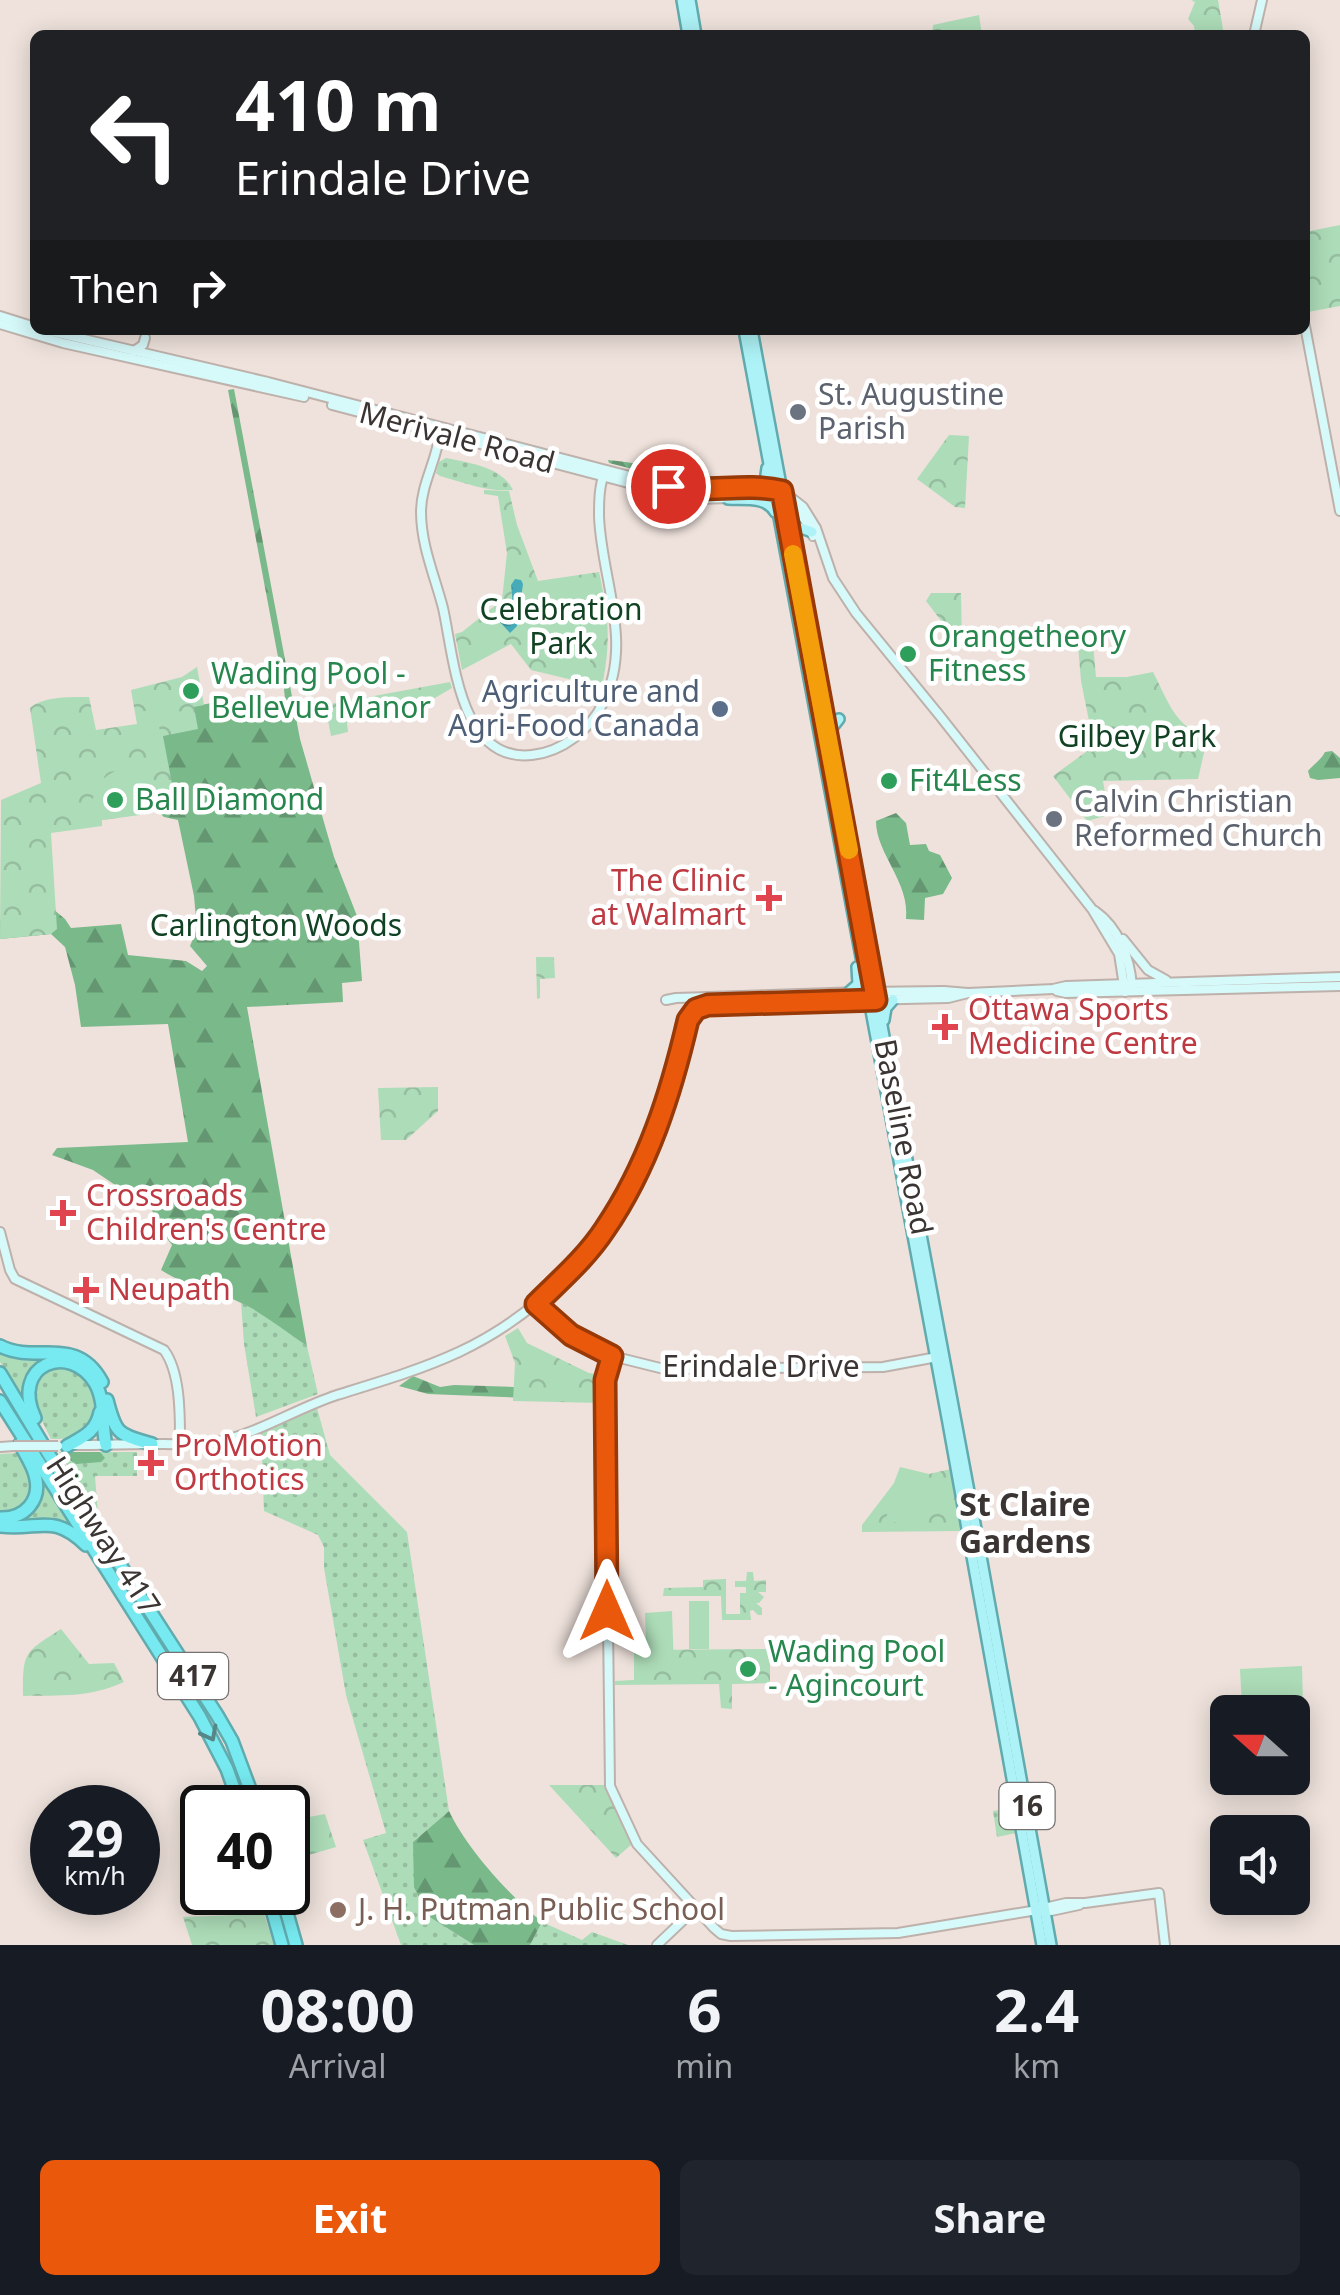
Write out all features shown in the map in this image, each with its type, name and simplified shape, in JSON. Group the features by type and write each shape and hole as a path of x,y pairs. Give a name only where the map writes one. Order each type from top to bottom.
{"highway":[{"path":"0,1346 13,1352 57,1352 77,1357 98,1374 104,1400 106,1444"},
{"path":"104,1400 92,1431 57,1448 29,1406 28,1393 35,1374 51,1363 68,1362 90,1378 104,1400 118,1430 152,1444"},
{"name":"Highway 417","path":"0,1373 57,1448 218,1715 248,1785"},
{"path":"0,1403 36,1484 34,1502 26,1511 14,1518 0,1518"},
{"name":"417","path":"0,1403 215,1743 233,1785"},
{"path":"0,1526 64,1527 86,1545 122,1592"},
{"path":"274,1915 282,1945"},
{"path":"288,1915 296,1945"}],"main road":[{"path":"682,0 687,30"},
{"path":"690,0 695,30"},
{"path":"1255,30 1262,0"},
{"path":"0,316 30,325"},
{"name":"Merivale Road","path":"0,324 30,333"},
{"name":"Merivale Road","path":"37,335 439,431 686,498 779,495"},
{"name":"Merivale Road","path":"65,335 268,382 439,431"},
{"name":"Baseline Road","path":"745,335 830,749 837,811 1040,1909 1051,1945"},
{"name":"Baseline Road","path":"753,335 766,446 779,495"},
{"path":"1307,335 1340,512"},
{"path":"134,351 145,338"},
{"path":"64,343 94,342"},
{"path":"439,431 422,501 422,530 443,609 458,689 486,739 500,750 516,755 546,752 576,737 594,718 608,692 616,654 616,626 600,516 605,474"},
{"path":"754,488 767,479 766,446"},
{"name":"Merivale Road","path":"605,474 687,490 754,488 779,495"},
{"path":"779,495 798,510 812,532 831,584 1092,909 1118,954 1128,988"},
{"path":"779,495 798,502 811,517 833,578 856,613"},
{"path":"728,499 768,502 786,535 801,528 812,532"},
{"name":"Baseline Road","path":"810,658 822,705 855,924 883,1033 898,1133"},
{"path":"822,705 838,717 830,733 830,749"},
{"path":"1092,909 1148,970 1159,978 1176,982"},
{"path":"848,992 857,986 858,979 855,924"},
{"path":"1110,925 1126,954 1128,988"},
{"path":"1100,985 1114,976 1118,954"},
{"path":"684,1016 693,1002 1066,986 1317,982 1340,977"},
{"path":"1053,989 1066,993 1176,982 1317,982 1340,986"},
{"path":"749,1000 848,992 892,1000 948,998 968,993"},
{"path":"673,1072 684,1016 680,1004 666,1000 704,1002"},
{"path":"883,1033 886,1010 892,1000"},
{"path":"0,1446 204,1444 238,1436 317,1402 389,1380 476,1343 536,1304 572,1270 605,1230 648,1151 688,1020 704,1002"},
{"path":"0,1232 15,1279 164,1350 170,1358 180,1410 180,1444"},
{"name":"Erindale Drive","path":"536,1304 571,1335 612,1356 664,1369 883,1367 940,1356"},
{"path":"612,1356 605,1380 610,1786 637,1844 714,1928 730,1936 898,1934 1040,1909 1065,1910 1084,1903 1159,1894 1165,1945"},
{"path":"657,1945 696,1908"},
{"name":"Baseline Road","path":"1040,1909 1042,1945"}],"green space":[{"path":"1191,0 1218,0 1223,30 1194,30 1188,19 1195,2"},
{"path":"979,15 981,30 932,30 933,25"},
{"path":"1340,225 1340,306 1310,312 1310,231"},
{"path":"1325,239 1326,256 1319,262 1310,262 1310,241"},
{"name":"Carlington Woods","path":"234,389 300,739 334,857 357,916 362,981 342,983 343,1002 247,1007 307,1346 219,1289 196,1287 161,1270 172,1245 158,1227 152,1210 93,1170 52,1155 57,1148 188,1142 168,1024 81,1027 65,947 51,934 0,939 0,920 53,909 71,928 121,924 128,955 186,961 202,971 207,966 190,946 197,929 194,896 178,820 164,817 151,805 141,744 158,713 233,699 264,706 287,719 228,390"},
{"path":"949,435 969,436 965,508 955,507 917,479"},
{"path":"446,458 493,471 513,490 485,488 440,476 436,473 439,462"},
{"path":"608,460 646,466 679,481 609,463"},
{"name":"Celebration Park","path":"484,490 509,491 538,581 599,572 608,630 602,687 531,670 511,644 462,670 455,634 502,600 507,553 498,496 484,494"},
{"path":"553,588 575,594 571,612 548,607"},
{"path":"931,593 961,593 962,642 926,601"},
{"path":"544,623 597,643 584,677 531,656"},
{"name":"Gilbey Park","path":"1093,644 1096,677 1153,672 1180,720 1208,735 1198,779 1103,781 1109,815 1087,821 1053,776 1094,746 1078,645"},
{"path":"197,667 204,705 194,707 198,729 163,736 175,800 146,805 140,815 102,820 102,826 51,833 57,929 51,934 0,939 1,800 41,783 30,708 50,699 89,697 96,730 137,724 131,690 182,677"},
{"path":"450,682 452,688 433,699 346,714 348,732 331,736 325,705"},
{"path":"156,709 161,737 144,739 140,712"},
{"path":"192,709 195,727 174,731 172,713"},
{"path":"1332,751 1340,758 1340,778 1310,778 1308,771 1325,752"},
{"name":"Ball Diamond","path":"133,767 140,814 90,822 92,800 99,784 112,773"},
{"path":"896,813 906,823 910,845 926,844 929,851 940,855 952,878 943,894 925,898 924,920 906,919 903,893 877,833 876,821"},
{"path":"536,957 554,957 555,978 540,979 537,999"},
{"path":"438,1087 438,1111 406,1140 381,1140 378,1088"},
{"path":"241,1302 307,1346 318,1394 256,1417"},
{"path":"518,1328 527,1343 589,1373 603,1375 602,1403 513,1401 515,1363 505,1336"},
{"path":"0,1350 59,1354 83,1368 45,1363 25,1403 0,1362"},
{"path":"59,1366 77,1372 90,1384 95,1409 91,1425 82,1434 51,1439 34,1405 36,1378"},
{"path":"413,1376 440,1387 514,1387 516,1392 600,1401 428,1394 399,1386"},
{"path":"317,1408 330,1455 407,1532 449,1811 413,1842 428,1916 474,1945 401,1945 363,1840 386,1833 346,1695 324,1568 324,1547 318,1535 264,1511 261,1433"},
{"path":"59,1452 137,1452 137,1476 95,1476 98,1514"},
{"path":"66,1452 100,1452 105,1458 101,1462 76,1464 65,1456"},
{"path":"20,1453 31,1484 30,1499 18,1510 0,1513 0,1454"},
{"path":"900,1467 929,1474 951,1469 963,1531 862,1532 862,1525 894,1483"},
{"path":"40,1476 72,1528 0,1521 18,1518"},
{"path":"900,1481 937,1498 922,1516 902,1523 885,1520"},
{"path":"747,1572 753,1572 754,1581 766,1580 766,1592 758,1592 764,1597 756,1603 762,1608 762,1615 750,1611 751,1620 722,1620 721,1596 663,1596 664,1588 703,1587 703,1580 726,1579 726,1614 740,1614 740,1593 746,1593 746,1587 735,1587 735,1581 746,1581"},
{"path":"689,1601 709,1601 709,1649 689,1649"},
{"path":"672,1611 674,1668 647,1669 645,1613"},
{"path":"61,1629 89,1664 114,1663 124,1682 87,1693 23,1696 28,1655"},
{"path":"770,1649 770,1683 732,1684 732,1709 721,1708 719,1684 615,1685 615,1681 634,1680 634,1650"},
{"path":"1302,1666 1303,1695 1241,1695 1240,1669"},
{"path":"549,1785 605,1785 632,1844 616,1858"},
{"path":"1012,1808 1016,1833 997,1837 993,1811"},
{"path":"449,1811 490,1871 542,1922 530,1945 474,1945 428,1916 414,1887 413,1842"},
{"path":"325,1814 336,1847 310,1855 310,1817"},
{"path":"264,1915 274,1945 192,1945 183,1917"},
{"path":"542,1922 582,1940 592,1932 628,1945 530,1945"}],"water":[{"path":"515,579 523,584 517,626 510,633 499,621 511,603"}],"slow traffic":[{"path":"793,554 849,850"}],"place":[{"name":"St. Augustine Parish","path":"798,412"},
{"name":"Orangetheory Fitness","path":"908,654"},
{"name":"Wading Pool - Bellevue Manor","path":"191,691"},
{"name":"Agriculture and Agri-Food Canada","path":"720,709"},
{"name":"Fit4Less","path":"889,781"},
{"name":"Ball Diamond","path":"115,800"},
{"name":"Calvin Christian Reformed Church","path":"1054,819"},
{"name":"The Clinic at Walmart","path":"769,898"},
{"name":"Ottawa Sports Medicine Centre","path":"945,1027"},
{"name":"Crossroads Children's Centre","path":"63,1213"},
{"name":"Neupath","path":"86,1290"},
{"name":"ProMotion Orthotics","path":"151,1463"},
{"name":"Wading Pool - Agincourt","path":"748,1669"},
{"name":"J. H. Putman Public School","path":"338,1910"}],"district":[{"name":"St Claire Gardens","path":"1025,1524"}],"route":[{"path":"607,1611 605,1380 612,1356 571,1335 536,1304 572,1270 605,1230 638,1172 652,1141 693,1011 708,1005 876,1000 782,491 668,486"}]}
